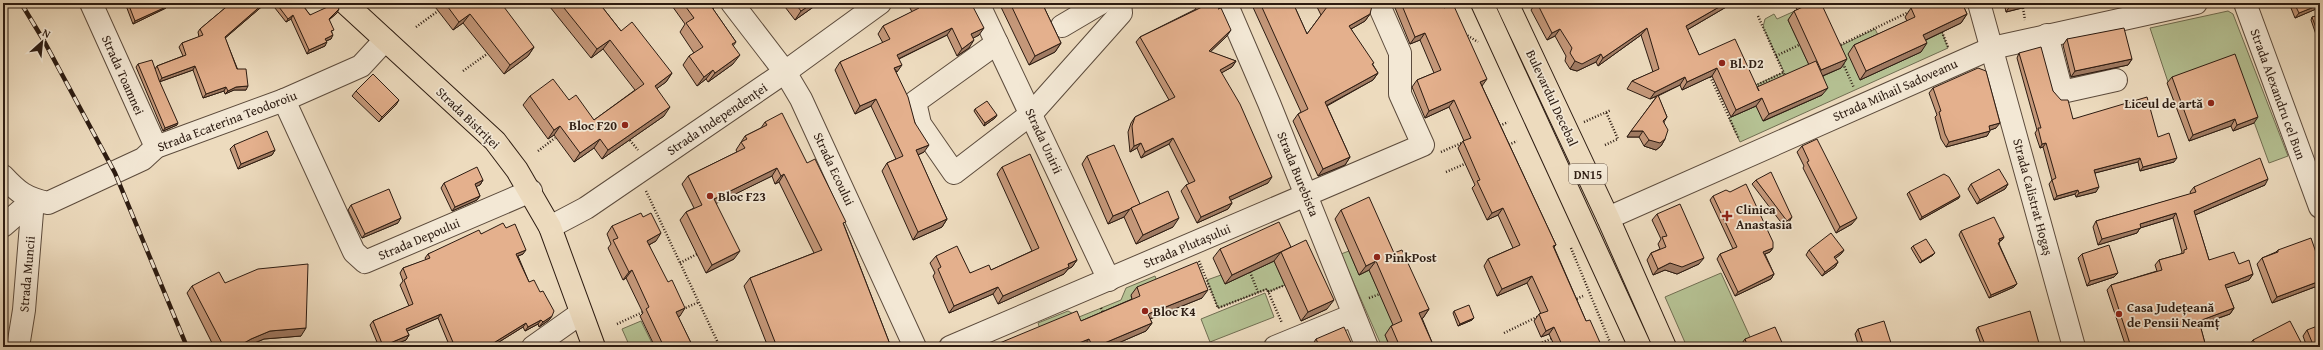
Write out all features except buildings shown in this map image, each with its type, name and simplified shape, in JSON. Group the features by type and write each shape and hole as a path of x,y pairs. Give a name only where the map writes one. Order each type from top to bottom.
{"main road":[{"name":"Strada Bistriței","path":"345,3 495,141 531,191 550,227 594,347"},
{"name":"Bulevardul Decebal","path":"1482,3 1640,347"},
{"name":"Bulevardul Decebal","path":"1507,3 1608,218 1666,347"}],"street":[{"name":"Strada Toamnei","path":"91,3 156,147"},
{"name":"Strada Ecoului","path":"732,3 785,72 801,99 915,347"},
{"name":"Strada Independenței","path":"550,227 586,208 638,162 785,72 880,3"},
{"name":"Strada Unirii","path":"978,3 1109,280"},
{"path":"1062,26 1101,3"},
{"path":"997,43 915,102 920,124 954,173 1031,114 1121,13 1120,3"},
{"name":"Strada Burebista","path":"1226,3 1306,195 1367,347"},
{"path":"1378,3 1400,53 1400,94 1430,149"},
{"name":"Strada Calistrat Hogaș","path":"1979,3 2074,347"},
{"name":"Strada Mihail Sadoveanu","path":"1608,218 1992,48 2196,3"},
{"name":"Strada Alexandru cel Bun","path":"2245,3 2320,207"},
{"path":"2047,35 2062,92 2116,80"},
{"name":"Strada Ecaterina Teodoroiu","path":"3,176 18,192 33,200 48,203 143,159 156,147 284,100 361,66 385,40"},
{"name":"Strada Depoului","path":"284,100 354,252 365,262 531,191"},
{"name":"Strada Plutașului","path":"950,347 1306,195 1430,149"},
{"path":"3,226 33,200"},
{"name":"Strada Muncii","path":"18,347 24,310 33,200"},
{"path":"534,347 581,313"},
{"path":"1275,347 1353,315"}],"path":[{"path":"1836,48 1918,8"},
{"path":"2023,8 2025,20"},
{"path":"416,27 438,11"},
{"path":"1758,16 1787,80"},
{"path":"1875,29 1878,34"},
{"path":"1942,32 1948,48"},
{"path":"1833,42 1838,52"},
{"path":"1776,56 1799,44"},
{"path":"463,71 487,54"},
{"path":"1841,59 1855,90"},
{"path":"1707,70 1740,142"},
{"path":"1750,88 1784,72"},
{"path":"1582,123 1611,110"},
{"path":"1605,145 1618,139 1606,112"},
{"path":"1494,128 1508,122"},
{"path":"538,151 555,138"},
{"path":"628,138 680,263 720,347"},
{"path":"1430,149 1466,141"},
{"path":"1502,147 1517,141"},
{"path":"1446,172 1474,160"},
{"path":"680,263 697,254"},
{"path":"1198,256 1218,308 1267,289 1284,327"},
{"path":"1250,272 1258,292"},
{"path":"1268,292 1285,285"},
{"path":"1368,299 1380,294"},
{"path":"1569,303 1583,296"},
{"path":"678,312 699,302"},
{"path":"1101,308 1105,317"},
{"path":"617,324 643,312"},
{"path":"1504,332 1540,316"},
{"path":"1531,347 1559,335"}],"green space":[{"path":"1797,10 1788,20 1811,69 1752,95 1749,88 1784,72 1763,27 1765,19 1774,14 1777,19"},
{"path":"2228,11 2233,14 2288,156 2269,163 2231,59 2168,82 2150,28"},
{"path":"1875,29 1880,39 1917,44 1942,32 1948,48 1740,142 1729,118 1756,106 1764,121 1822,95 1815,79 1844,66 1836,48"},
{"path":"1349,251 1359,275 1369,270 1396,330 1385,335 1390,347 1382,347 1341,254"},
{"path":"1274,261 1285,285 1268,292 1267,289 1218,308 1207,280 1221,275 1226,283"},
{"path":"1721,273 1751,339 1733,347 1687,347 1665,297"},
{"path":"1155,276 1158,284 1131,296 1134,304 1075,329 1041,332 1038,323 1068,311 1079,317 1121,300 1126,288"},
{"path":"1265,293 1274,317 1210,342 1201,319"},
{"path":"641,321 654,347 630,347 622,329"}],"railway":[{"path":"21,3 44,41 115,173 187,347"}],"place":[{"name":"Bl. D2","path":"1722,63"},
{"name":"Liceul de artă","path":"2211,103"},
{"name":"Bloc F20","path":"625,125"},
{"name":"Bloc F23","path":"710,196"},
{"name":"Clinica Anastasia","path":"1727,216"},
{"name":"PinkPost","path":"1377,257"},
{"name":"Bloc K4","path":"1145,311"},
{"name":"Casa Județeană de Pensii Neamț","path":"2119,314"}]}
